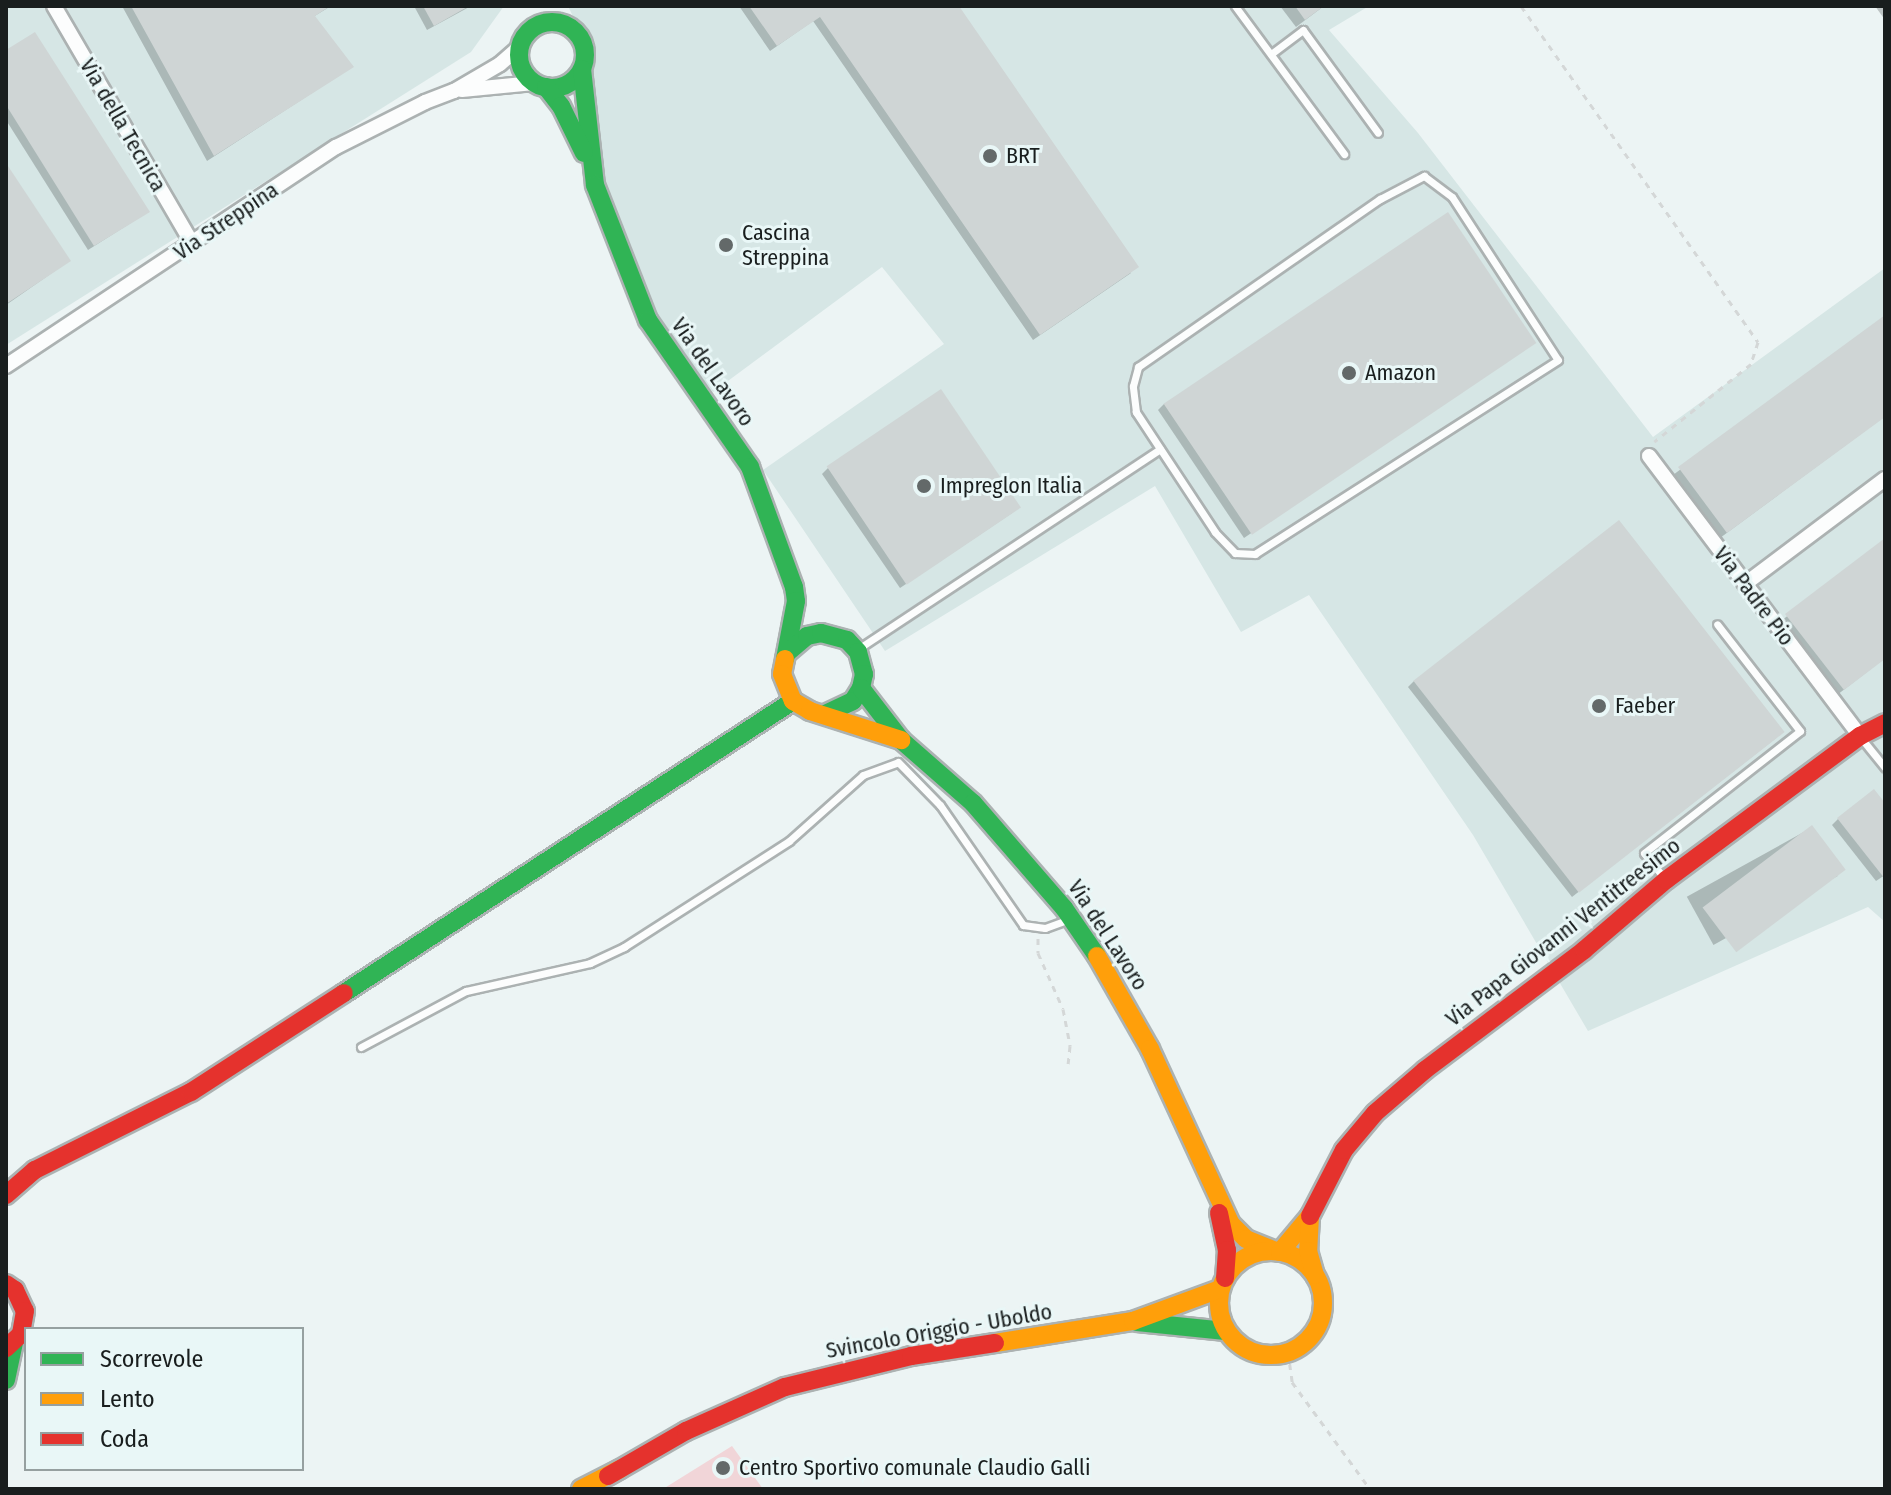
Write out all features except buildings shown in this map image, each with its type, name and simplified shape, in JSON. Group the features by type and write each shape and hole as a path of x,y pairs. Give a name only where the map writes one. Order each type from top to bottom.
{"main road":[{"path":"521,46 535,27 541,6"},
{"name":"Via del Lavoro","path":"561,6 585,50 582,69 591,170"},
{"path":"535,27 552,22 576,32"},
{"name":"Via del Lavoro","path":"521,46 521,67 561,106 591,170 648,320 750,467 794,587 796,601 782,674 793,701 810,711 904,743"},
{"path":"540,85 567,84 582,69"},
{"name":"Via del Lavoro","path":"796,601 821,633 847,640 857,650"},
{"path":"788,652 807,636 821,633"},
{"path":"825,714 853,701 861,688 863,664 857,650"},
{"name":"Via del Lavoro","path":"861,688 904,743 973,803 1023,856 1072,918 1109,974 1150,1049 1216,1198 1239,1233 1277,1252"},
{"path":"6,1195 35,1170 191,1092 793,701"},
{"name":"Via Papa Giovanni Ventitreesimo","path":"1277,1252 1296,1237 1344,1150 1375,1113 1425,1070 1584,950 1666,880 1860,736 1885,723"},
{"name":"Via del Lavoro","path":"1216,1198 1227,1250 1222,1284"},
{"name":"Via Papa Giovanni Ventitreesimo","path":"1310,1216 1308,1251 1315,1275"},
{"path":"1277,1252 1298,1259 1315,1275 1322,1295 1322,1315 1306,1342 1288,1352 1257,1354 1237,1343 1226,1331 1220,1315 1222,1284 1251,1255 1277,1252"},
{"path":"6,1284 15,1290 25,1311 21,1334 10,1346 6,1380"},
{"name":"Svincolo Origgio - Uboldo","path":"620,1469 740,1406 832,1373 911,1356 1133,1321 1222,1284"},
{"name":"Svincolo Origgio - Uboldo","path":"1133,1321 1226,1331"},
{"path":"581,1489 620,1469"},
{"path":"590,1489 620,1469"}],"street":[{"name":"Via della Tecnica","path":"54,6 192,243"},
{"name":"Via Streppina","path":"6,366 336,147 425,102 454,91 500,64 521,46"},
{"name":"Via Streppina","path":"454,91 540,85"},
{"name":"Via Padre Pio","path":"1649,456 1860,736"},
{"path":"1745,584 1885,479"}],"lane":[{"path":"1235,6 1344,154"},
{"path":"1271,54 1303,30 1378,133"},
{"path":"1424,176 1452,197 1558,360 1255,554 1235,553 1215,532 1160,449 1136,412 1133,386 1138,367 1380,199 1424,176"},
{"path":"857,650 1160,449"},
{"path":"1666,880 1644,853 1800,731 1717,624"},
{"path":"1860,736 1885,768"},
{"path":"898,762 904,743"},
{"path":"898,762 940,805 1016,919 1035,929 1072,918"},
{"path":"361,1047 466,991 590,963 624,947 789,841 842,797 863,775 898,762"}],"path":[{"path":"1521,6 1758,342 1751,364 1657,439 1650,447 1649,456"},
{"path":"1045,928 1038,938 1038,953 1063,1009 1070,1046 1068,1064"},
{"path":"1288,1352 1292,1382 1370,1489"}],"shaded area":[{"path":"6,6 504,6 471,52 6,345"},
{"path":"568,6 1369,6 1329,30 1418,133 1653,437 1885,268 1885,922 1868,907 1588,1031 1473,835 1309,595 1241,632 1155,486 885,651 763,470 944,344 882,267 713,392 653,317 599,167 589,50"},
{"name":"Centro Sportivo comunale Claudio Galli","path":"732,1446 763,1489 663,1489"}],"traffic: fast":[{"path":"552,22 565,25 575,32 582,42 585,55 582,68 575,78 565,85 552,88 539,85 529,78 522,68 519,55 522,42 529,32 539,25 552,22"},
{"path":"582,69 595,185 648,320 750,467 794,587 796,601 785,659"},
{"path":"546,87 561,106 584,153"},
{"path":"788,652 807,636 821,633 847,640 858,652 864,674 861,688 853,701 825,714"},
{"path":"861,688 901,740 973,803 1064,908 1097,956"},
{"path":"344,993 793,701"},
{"path":"1137,1322 1226,1331"},
{"path":"6,1380 14,1343"}],"traffic: slow":[{"path":"785,659 782,674 793,701 810,711 901,740"},
{"path":"1097,956 1150,1049 1231,1224 1246,1239 1275,1251"},
{"path":"1280,1252 1310,1216 1308,1251 1315,1275"},
{"path":"1271,1251 1291,1255 1308,1266 1319,1283 1323,1303 1319,1323 1308,1340 1291,1351 1271,1355 1251,1351 1234,1340 1223,1323 1219,1303 1223,1283 1234,1266 1251,1255 1271,1251"},
{"path":"995,1343 1133,1321 1220,1289"},
{"path":"581,1489 620,1469"}],"traffic: jam":[{"path":"1310,1216 1344,1150 1375,1113 1425,1070 1584,950 1666,880 1860,736 1885,723"},
{"path":"6,1195 35,1170 191,1092 344,993"},
{"path":"1219,1213 1227,1250 1225,1278"},
{"path":"6,1284 15,1290 25,1311 21,1334 6,1348"},
{"path":"608,1476 686,1431 785,1387 911,1356 995,1343"}],"place":[{"name":"BRT","path":"990,156"},
{"name":"Cascina Streppina","path":"726,245"},
{"name":"Amazon","path":"1349,373"},
{"name":"Impreglon Italia","path":"924,486"},
{"name":"Faeber","path":"1599,706"},
{"name":"Centro Sportivo comunale Claudio Galli","path":"723,1468"}]}
